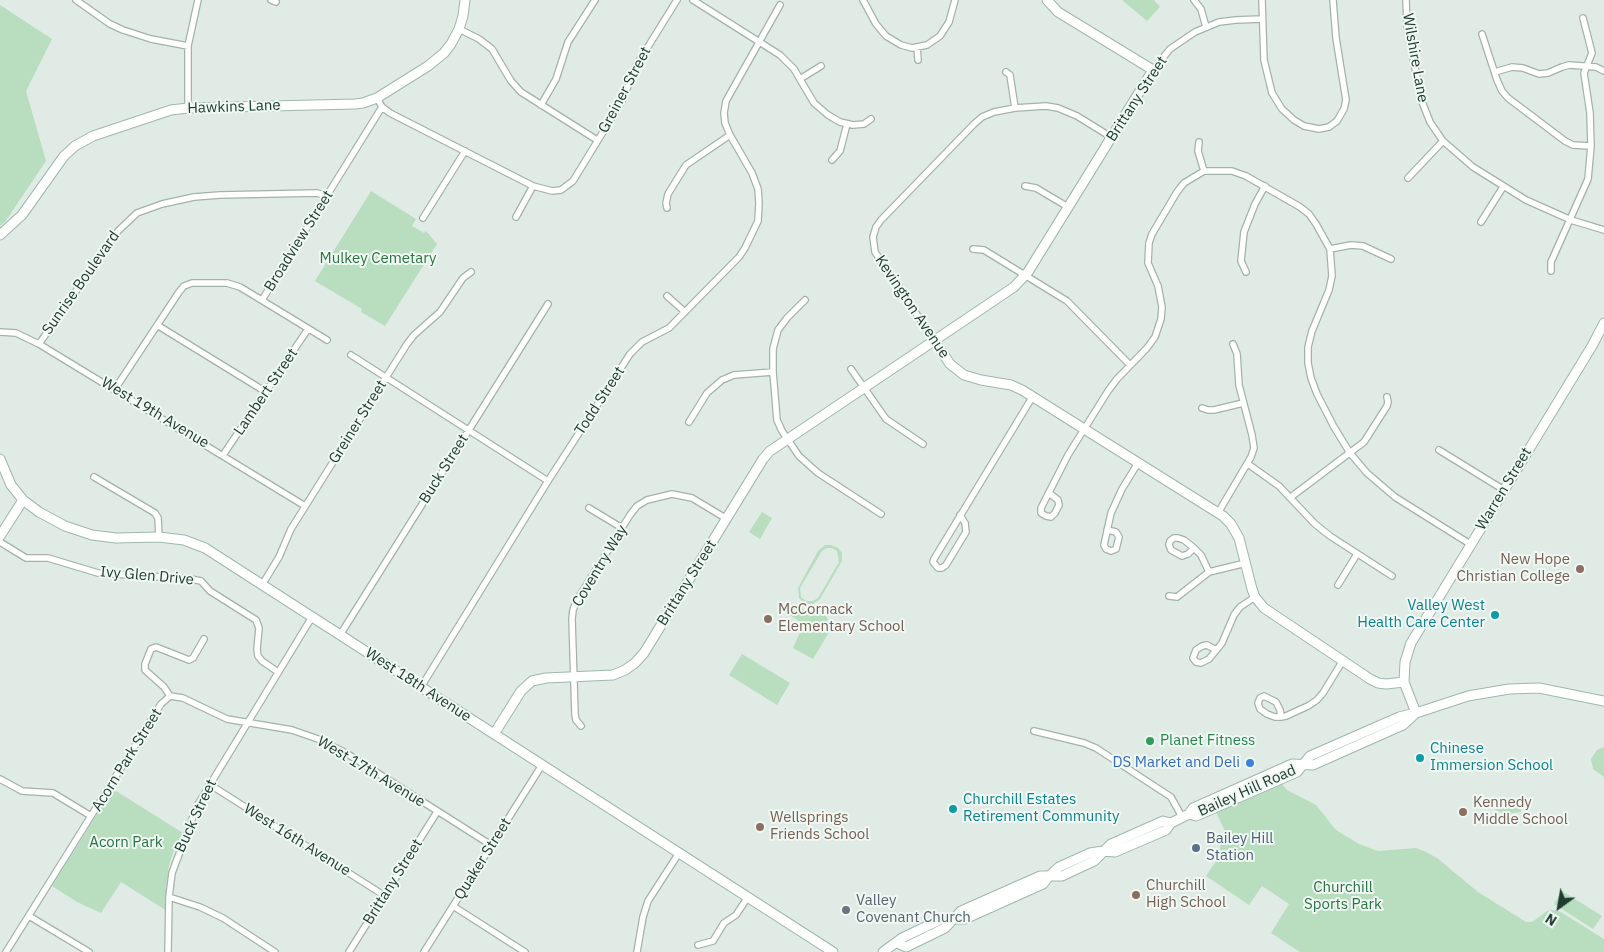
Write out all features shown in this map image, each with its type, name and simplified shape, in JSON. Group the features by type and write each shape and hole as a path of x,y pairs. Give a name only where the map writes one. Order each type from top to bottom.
{"street":[{"path":"76,0 110,24 123,30 151,39 188,46"},
{"path":"188,108 188,46 198,0"},
{"name":"Hawkins Lane","path":"0,235 22,215 58,162 84,140 161,113 188,108 355,104 376,98 437,60 451,44 459,29 465,0"},
{"path":"541,105 556,79 568,42 595,0"},
{"name":"Greiner Street","path":"533,186 561,194 573,181 625,96 636,66 678,0"},
{"path":"693,0 780,54 794,69 818,108 834,119 847,124 862,125 871,119"},
{"path":"863,0 876,24 886,36 901,45 917,47 931,43 944,31 950,22 955,0"},
{"path":"1047,0 1058,12 1153,70"},
{"path":"1194,0 1201,9 1206,27"},
{"path":"1262,0 1262,49 1266,74 1276,99 1289,116 1300,124 1309,128 1319,129 1329,127 1337,121 1346,104 1336,38 1334,0"},
{"name":"Wilshire Lane","path":"1406,0 1407,26 1421,98 1430,122 1443,141 1473,167 1503,187 1539,207 1571,220 1604,230"},
{"name":"Todd Street","path":"421,688 548,481 630,354 642,342 665,331 739,257 751,239 758,221 759,204 756,182 730,135 725,123 724,112 726,101 780,5"},
{"path":"1551,271 1550,264 1588,179 1592,146 1590,113 1584,73 1592,53 1583,18"},
{"name":"Brittany Street","path":"494,734 521,691 529,683 540,678 613,674 625,670 638,660 763,459 770,451 1014,287 1026,275 1153,70 1170,50 1183,39 1206,27 1227,20 1261,20"},
{"path":"459,29 473,35 496,54 516,88 597,140"},
{"path":"1482,34 1502,91 1508,98 1565,142 1573,145 1592,146"},
{"path":"917,47 918,60"},
{"path":"1495,72 1512,67 1523,68 1539,74 1548,74 1569,65 1596,67 1604,72"},
{"path":"800,79 821,66"},
{"path":"1006,72 1010,75 1015,108"},
{"path":"376,98 382,107 393,115 533,186 516,217"},
{"name":"Kevington Avenue","path":"1111,137 1065,109 1046,106 1015,108 994,112 978,120 881,220 874,232 872,242 875,252 950,364 964,375 1011,385 1033,396 1218,512 1236,531 1255,598"},
{"name":"Broadview Street","path":"115,389 184,286 192,283 215,282 232,284 262,300 382,107"},
{"path":"832,160 840,151 847,124"},
{"path":"667,208 668,194 686,165 730,135"},
{"path":"1408,178 1443,141"},
{"path":"1199,142 1198,151 1204,171"},
{"path":"423,218 465,151"},
{"path":"1049,493 1068,455 1108,391 1152,343 1159,328 1162,307 1161,298 1148,263 1149,243 1152,234 1184,183 1204,171 1232,171 1265,186 1308,214 1330,249 1332,276 1330,290 1312,331 1308,348 1308,363 1317,394 1350,453 1367,473 1395,497 1470,544"},
{"path":"1024,186 1036,188 1068,207"},
{"path":"1246,272 1240,260 1243,238 1249,219 1265,186"},
{"path":"1482,222 1503,187"},
{"name":"Sunrise Boulevard","path":"40,344 118,230 137,214 162,204 194,197 317,193 327,196"},
{"path":"1330,249 1351,245 1363,246 1390,259"},
{"path":"973,249 984,250 1071,304 1130,365"},
{"name":"Greiner Street","path":"262,585 276,562 291,529 411,338 440,312 463,278 471,272"},
{"path":"667,296 684,312"},
{"path":"262,300 327,340"},
{"path":"805,300 778,330 773,349 776,415 779,425 799,456 812,469 881,514"},
{"name":"Buck Street","path":"340,635 548,304"},
{"name":"Warren Street","path":"1416,713 1404,682 1405,662 1410,643 1592,346 1604,323"},
{"path":"157,324 266,392"},
{"name":"Lambert Street","path":"223,455 308,329"},
{"name":"West 19th Avenue","path":"0,332 16,332 40,344 305,506"},
{"path":"1218,512 1248,464 1253,453 1254,443 1239,385 1237,354 1234,344"},
{"path":"351,355 548,481"},
{"path":"852,369 886,419 923,444"},
{"path":"689,422 707,393 722,380 734,375 773,372"},
{"path":"960,515 965,523 966,532 946,565 938,568 932,562 960,515 1033,396"},
{"path":"1291,497 1350,453 1368,437 1387,406 1387,397"},
{"path":"1202,408 1211,411 1243,403"},
{"path":"1439,450 1504,490"},
{"name":"West 18th Avenue","path":"0,459 11,485 23,500 53,520 80,531 116,538 159,537 184,540 196,544 833,952"},
{"path":"1108,530 1116,501 1138,462"},
{"path":"1248,464 1279,486 1315,524 1392,576"},
{"path":"94,477 155,513 158,518 159,537"},
{"name":"Coventry Way","path":"582,726 575,717 572,619 574,606 632,512 642,503 666,494 678,494 688,496 727,519"},
{"path":"0,536 23,500"},
{"path":"589,508 622,528"},
{"name":"Ivy Glen Drive","path":"0,542 26,558 48,558 98,573 201,581 210,591 256,620 259,628 258,656 278,672"},
{"path":"1194,548 1209,572"},
{"path":"1338,585 1357,554"},
{"path":"1169,596 1177,597 1209,572 1246,563"},
{"path":"1216,650 1222,644 1234,615 1240,607 1255,598 1273,615 1342,662 1378,683 1404,682"},
{"name":"Buck Street","path":"168,952 169,897 172,873 197,806 312,617"},
{"name":"West 17th Avenue","path":"204,639 191,659 186,660 154,646 144,667 164,687 170,696 178,697 227,719 292,730 318,739 346,753 491,845"},
{"path":"1281,717 1308,706 1317,700 1342,662"},
{"name":"Bailey Hill Road","path":"1186,816 1193,808 1292,764 1313,765 1403,725 1416,713 1468,696 1509,688 1539,688 1604,700"},
{"name":"Acorn Park Street","path":"6,952 161,704 170,696"},
{"path":"1034,731 1096,748 1171,797 1186,816"},
{"name":"Bailey Hill Road","path":"882,952 897,943 906,947 945,928 953,918 965,919 1043,884 1049,876 1062,876 1094,861 1103,851 1115,852 1166,830 1171,822 1186,816 1196,816 1243,796 1297,772 1304,764"},
{"name":"Quaker Street","path":"424,952 542,765"},
{"path":"0,779 22,791 53,793 91,816"},
{"name":"West 16th Avenue","path":"209,784 385,896"},
{"path":"1243,796 1246,785"},
{"name":"Brittany Street","path":"349,952 438,812"},
{"path":"637,952 643,917 648,902 679,853"},
{"path":"169,897 200,907 223,918 275,952"},
{"path":"698,945 713,941 724,923 736,915 748,897"},
{"path":"453,906 525,952"},
{"path":"29,916 89,952"}],"green space":[{"path":"1122,0 1154,0 1160,7 1147,21"},
{"path":"0,5 52,39 26,91 46,161 5,222 0,226"},
{"name":"Mulkey Cemetary","path":"371,191 416,219 412,226 424,233 426,231 437,244 385,326 361,312 362,309 315,281"},
{"path":"762,512 772,518 760,539 749,532"},
{"path":"825,545 831,545 838,548 842,553 842,561 820,599 813,604 805,604 799,598 798,588 818,551","holes":["832,548 837,551 839,562 818,598 813,601 806,601 801,597 800,588 822,551"]},
{"path":"795,604 813,616 822,613 827,617 828,623 833,626 813,659 793,648 801,630 799,621 788,614"},
{"path":"742,654 790,683 777,705 729,675"},
{"path":"1604,747 1604,777 1593,769 1591,759 1597,750"},
{"name":"Churchill Sports Park","path":"1282,784 1287,790 1316,805 1336,830 1359,844 1378,851 1416,848 1426,852 1437,858 1478,892 1526,922 1532,922 1547,911 1561,912 1604,939 1604,952 1300,952 1271,933 1289,904 1262,886 1249,905 1206,876 1217,860 1224,829 1216,812"},
{"name":"Acorn Park","path":"113,789 183,833 169,866 166,888 167,911 121,882 101,913 77,902 52,886"},
{"path":"1503,798 1521,810 1521,812 1505,814 1495,810"},
{"path":"1562,891 1602,916 1593,929 1554,904"}],"place":[{"name":"New Hope Christian College","path":"1580,569"},
{"name":"Valley West Health Care Center","path":"1495,615"},
{"name":"McCornack Elementary School","path":"768,619"},
{"name":"Planet Fitness","path":"1150,741"},
{"name":"Chinese Immersion School","path":"1420,758"},
{"name":"DS Market and Deli","path":"1250,763"},
{"name":"Churchill Estates Retirement Community","path":"953,809"},
{"name":"Kennedy Middle School","path":"1463,812"},
{"name":"Wellsprings Friends School","path":"760,827"},
{"name":"Bailey Hill Station","path":"1196,848"},
{"name":"Churchill High School","path":"1136,895"},
{"name":"Valley Covenant Church","path":"846,910"}]}
